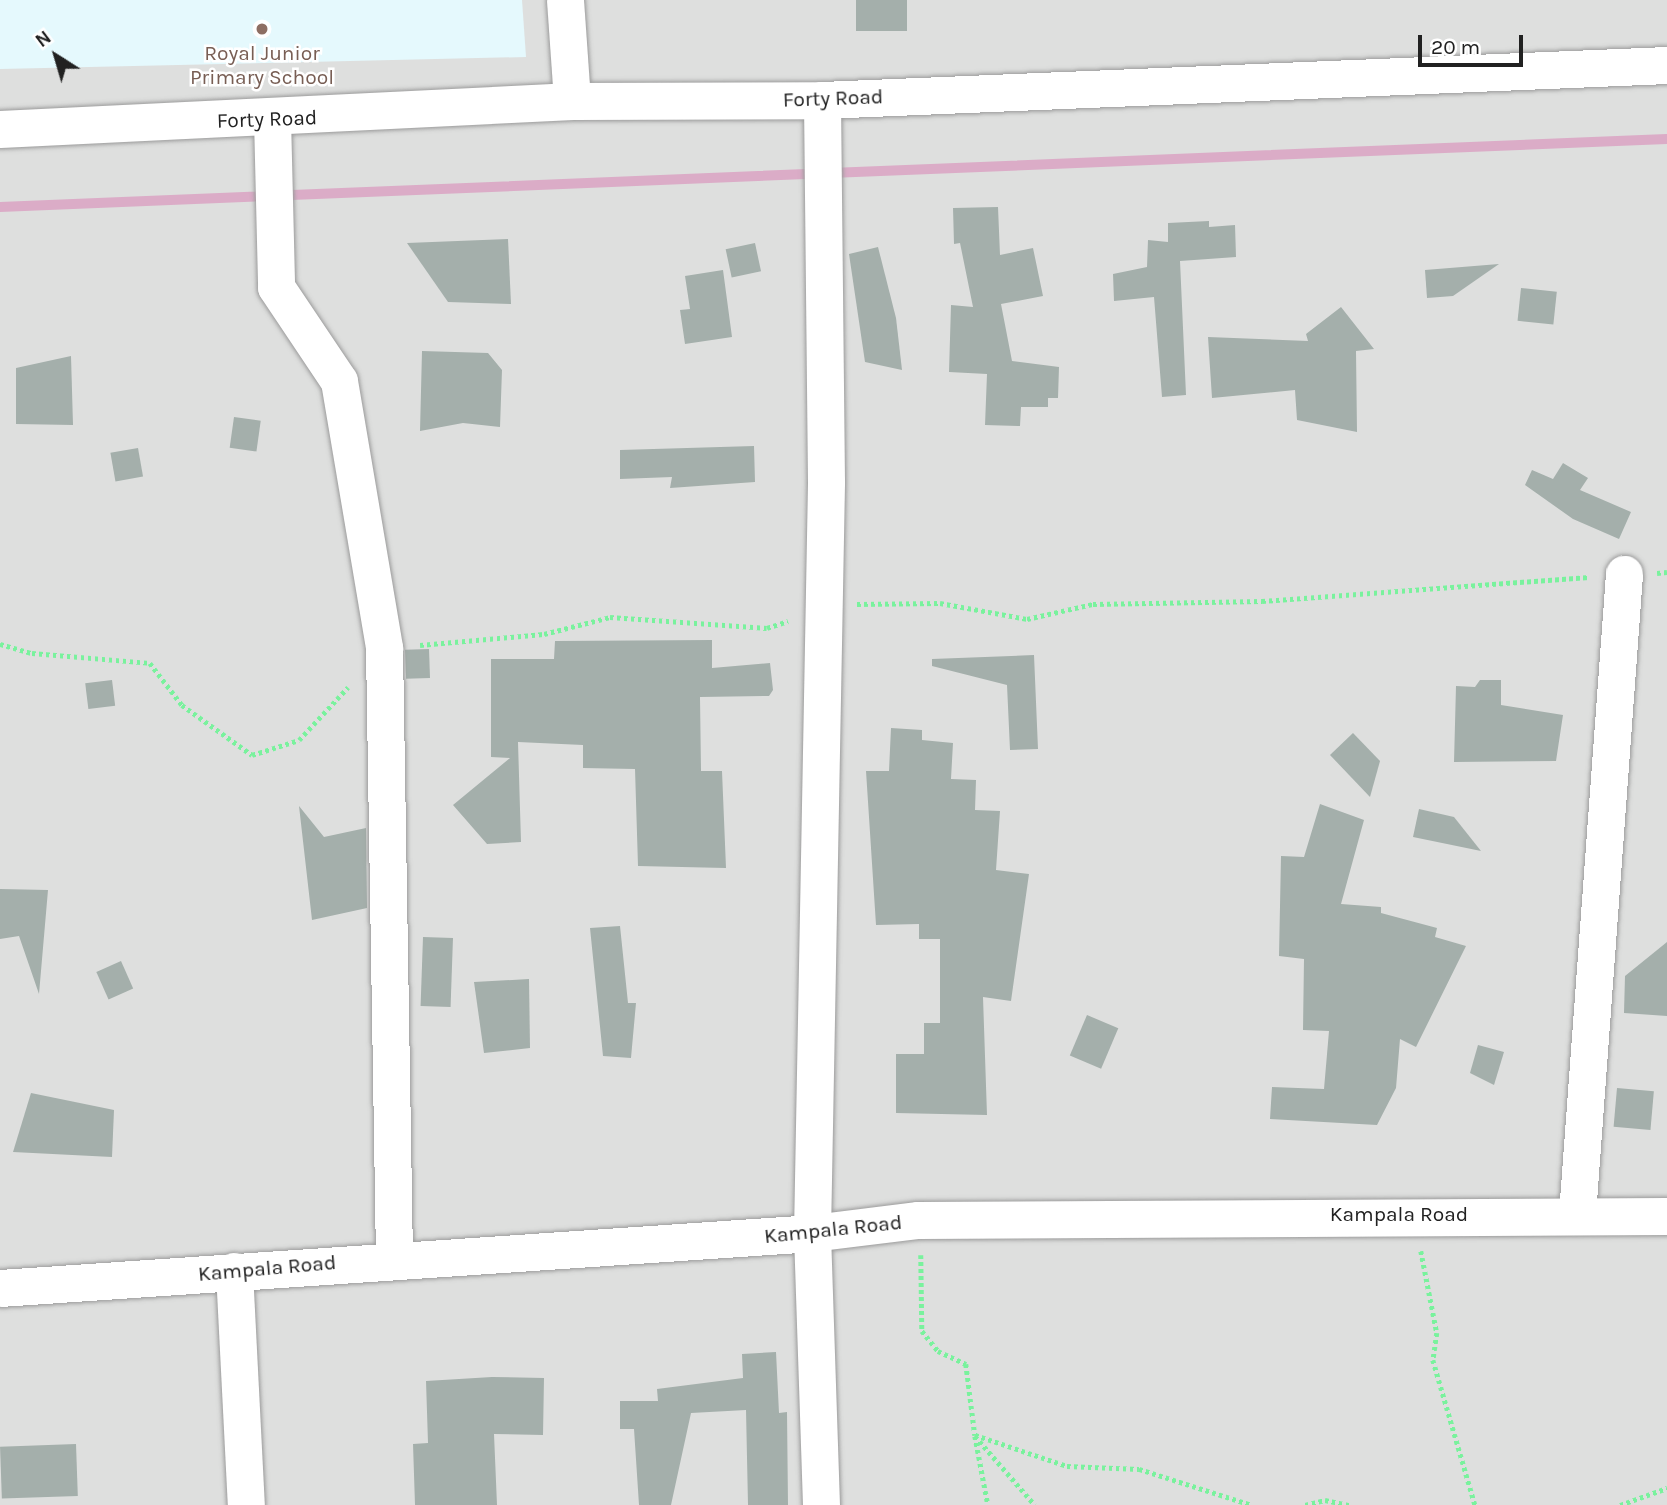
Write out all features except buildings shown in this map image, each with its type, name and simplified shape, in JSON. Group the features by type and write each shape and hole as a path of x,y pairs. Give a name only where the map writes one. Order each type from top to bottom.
{"street":[{"path":"565,0 572,101"},
{"name":"Forty Road","path":"0,129 272,118 572,101 822,100 1667,65"},
{"path":"821,1505 812,1233 826,482 822,100"},
{"path":"272,118 276,287 338,380 384,648 394,1257"},
{"path":"1577,1214 1624,574"},
{"name":"Kampala Road","path":"0,1288 394,1257 812,1233 918,1220 1414,1214 1667,1216"},
{"path":"234,1271 246,1505"}],"path":[{"path":"1414,1214 1437,1333 1433,1360 1475,1505"},
{"path":"918,1220 922,1331 938,1351 966,1364 988,1505"},
{"path":"975,1435 1035,1505"},
{"path":"975,1435 1067,1466 1139,1469 1252,1505"},
{"path":"1620,1505 1667,1488"},
{"path":"1305,1505 1349,1505"}],"shaded area":[{"path":"0,0 1667,0 1667,1505 0,1505"},
{"name":"Royal Junior Primary School","path":"0,0 522,0 526,57 0,69"}],"waterway":[{"path":"0,207 1667,139"}],"place":[{"name":"Royal Junior Primary School","path":"262,29"}]}
